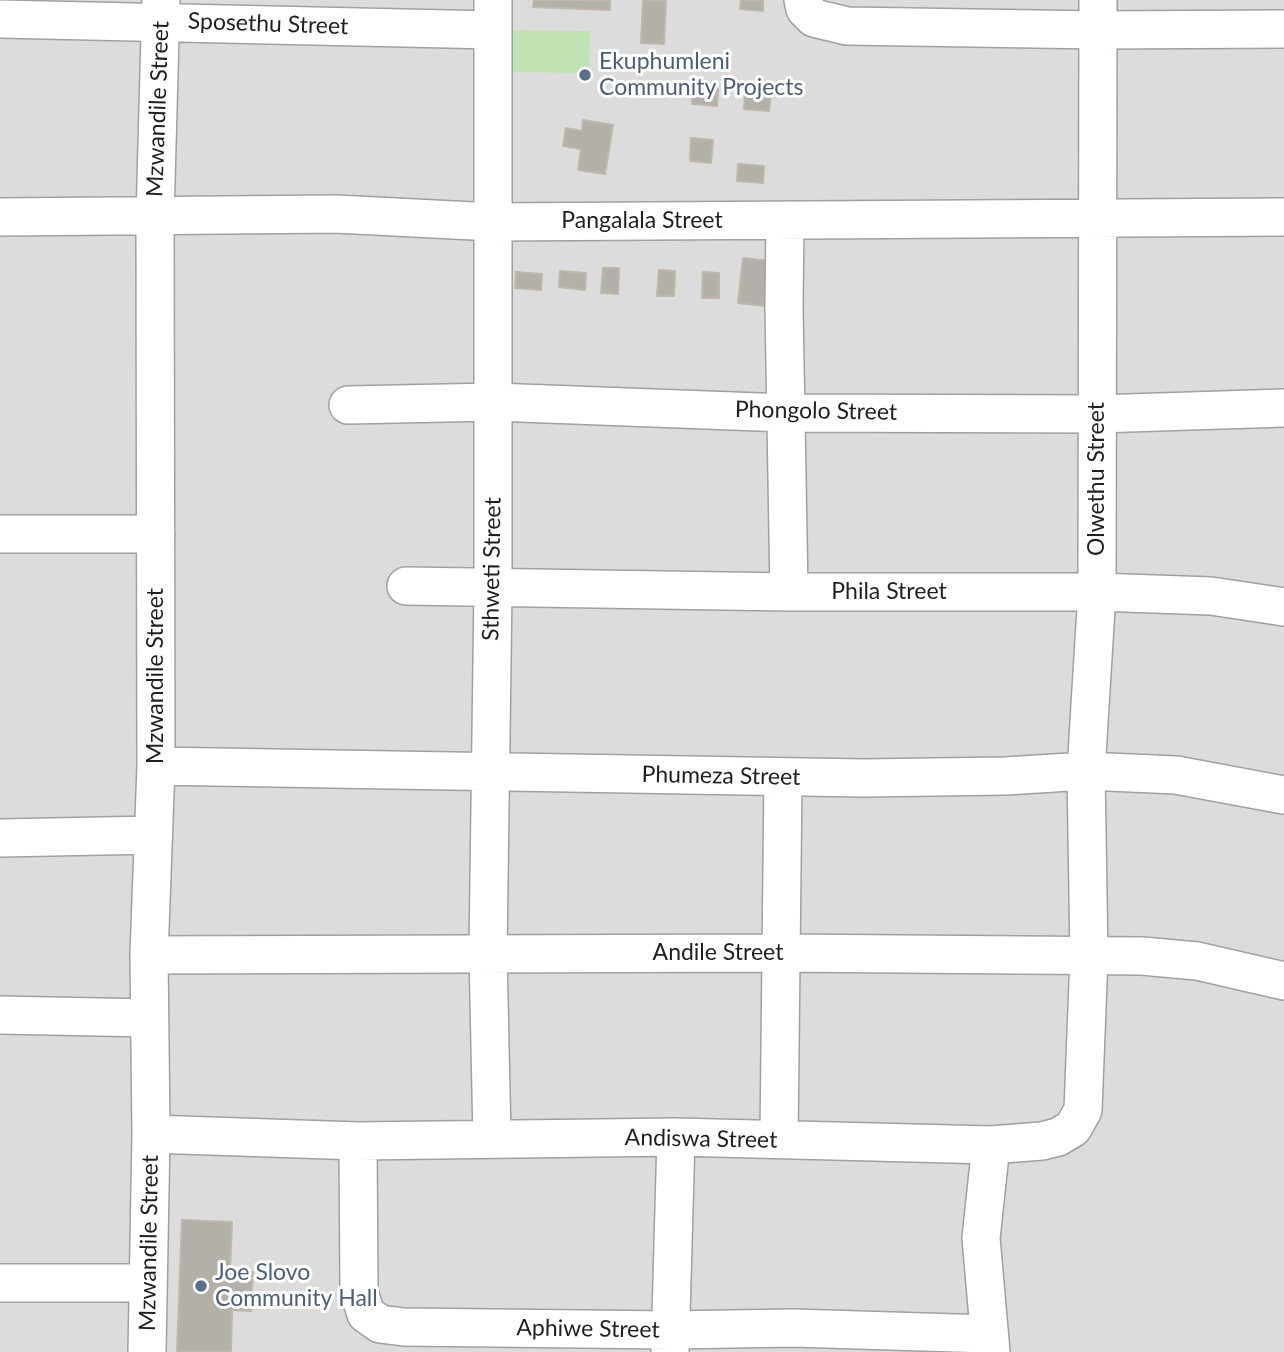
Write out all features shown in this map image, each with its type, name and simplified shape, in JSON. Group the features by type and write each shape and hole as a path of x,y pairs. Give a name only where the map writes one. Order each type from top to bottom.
{"street":[{"path":"803,0 805,9 814,18 847,26 1099,15 1284,29"},
{"name":"Sposethu Street","path":"0,19 161,10 493,15"},
{"name":"Mzwandile Street","path":"147,1352 151,1135 149,955 156,766 155,218 161,10"},
{"name":"Sthweti Street","path":"492,1138 488,953 494,402 493,15"},
{"name":"Olwethu Street","path":"1090,957 1086,771 1097,592 1099,15"},
{"name":"Pangalala Street","path":"0,217 155,218 336,214 493,222 1284,217"},
{"path":"785,220 789,592"},
{"name":"Phongolo Street","path":"348,405 494,402 786,413 1097,414 1284,408"},
{"path":"0,534 156,534"},
{"name":"Phila Street","path":"406,586 789,592 1097,592 1211,596 1284,607"},
{"name":"Phumeza Street","path":"156,766 783,777 1004,776 1086,771 1176,775 1284,795"},
{"path":"779,1139 783,777"},
{"path":"0,838 153,835"},
{"name":"Andile Street","path":"149,955 783,953 1090,957 1197,961 1284,981"},
{"name":"Andiswa Street","path":"151,1135 359,1141 676,1137 991,1145 1050,1139 1073,1128 1083,1110 1090,957"},
{"path":"0,1015 149,1018"},
{"path":"671,1341 676,1137"},
{"name":"Aphiwe Street","path":"359,1141 359,1292 361,1304 373,1321 404,1327 671,1341 793,1328 990,1343"},
{"path":"990,1343 981,1238 991,1145"},
{"path":"0,1283 147,1283"}],"shaded area":[{"path":"0,0 1284,0 1284,1352 0,1352"}],"green space":[{"path":"501,30 590,31 589,73 501,72"}],"building":[{"path":"534,0 610,0 610,10 533,7"},
{"path":"643,0 666,0 664,44 641,43"},
{"path":"741,0 763,0 763,11 740,9"},
{"path":"693,87 718,89 717,106 692,104"},
{"path":"745,92 771,94 769,111 744,109"},
{"path":"583,120 613,125 605,174 578,170 581,149 563,146 566,128 582,131"},
{"path":"691,138 713,140 711,163 690,161"},
{"path":"738,164 764,166 763,183 737,181"},
{"path":"743,258 771,261 765,306 738,303"},
{"path":"603,268 619,268 618,294 601,293"},
{"path":"659,270 675,271 674,296 657,296"},
{"path":"560,271 586,273 585,290 559,287"},
{"path":"516,272 542,274 541,290 515,288"},
{"path":"703,272 719,273 719,298 702,298"},
{"path":"182,1220 232,1222 230,1271 253,1272 251,1311 232,1310 231,1352 177,1351"}],"place":[{"name":"Ekuphumleni Community Projects","path":"585,75"},
{"name":"Joe Slovo Community Hall","path":"201,1286"}]}
